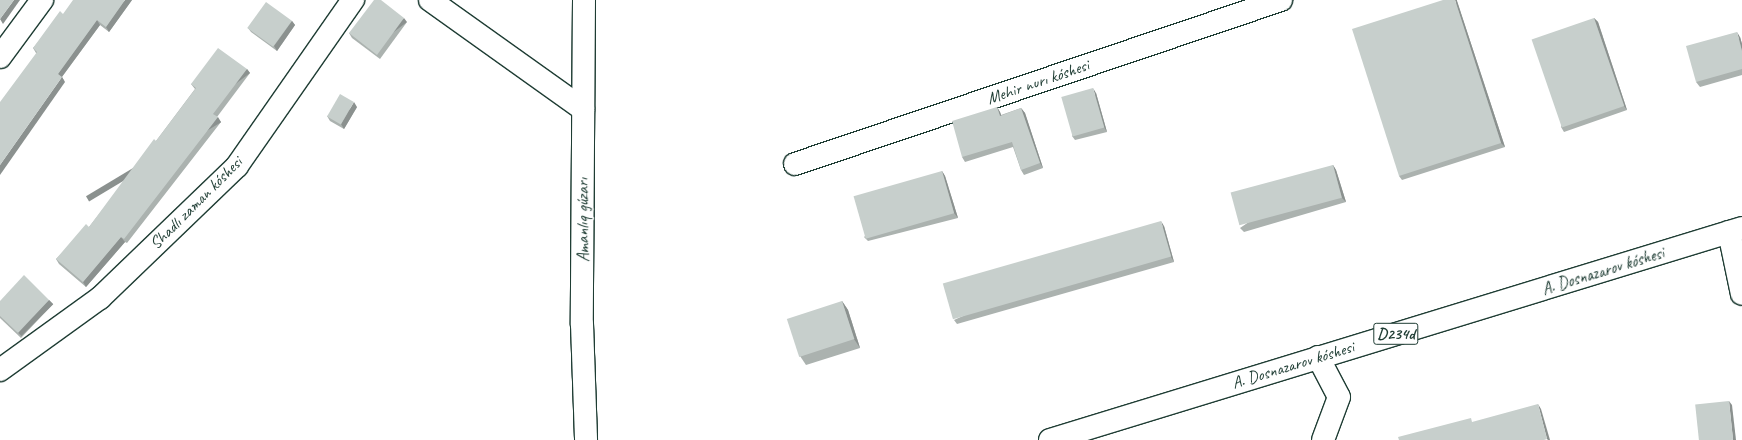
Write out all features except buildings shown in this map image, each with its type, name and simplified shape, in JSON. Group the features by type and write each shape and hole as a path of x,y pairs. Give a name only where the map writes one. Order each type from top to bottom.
{"street":[{"path":"0,57 42,0"},
{"name":"Shadlı zaman kóshesi","path":"0,370 100,298 237,166 353,0"},
{"path":"430,0 583,109"},
{"name":"Amanlıq gúzarı","path":"584,0 582,324 586,440"},
{"name":"Mehir nurı kóshesi","path":"795,164 1281,0"},
{"path":"1736,230 1742,294"},
{"name":"A. Dosnazarov kóshesi","path":"1050,440 1736,230"},
{"path":"1318,358 1338,397 1323,440"}]}
